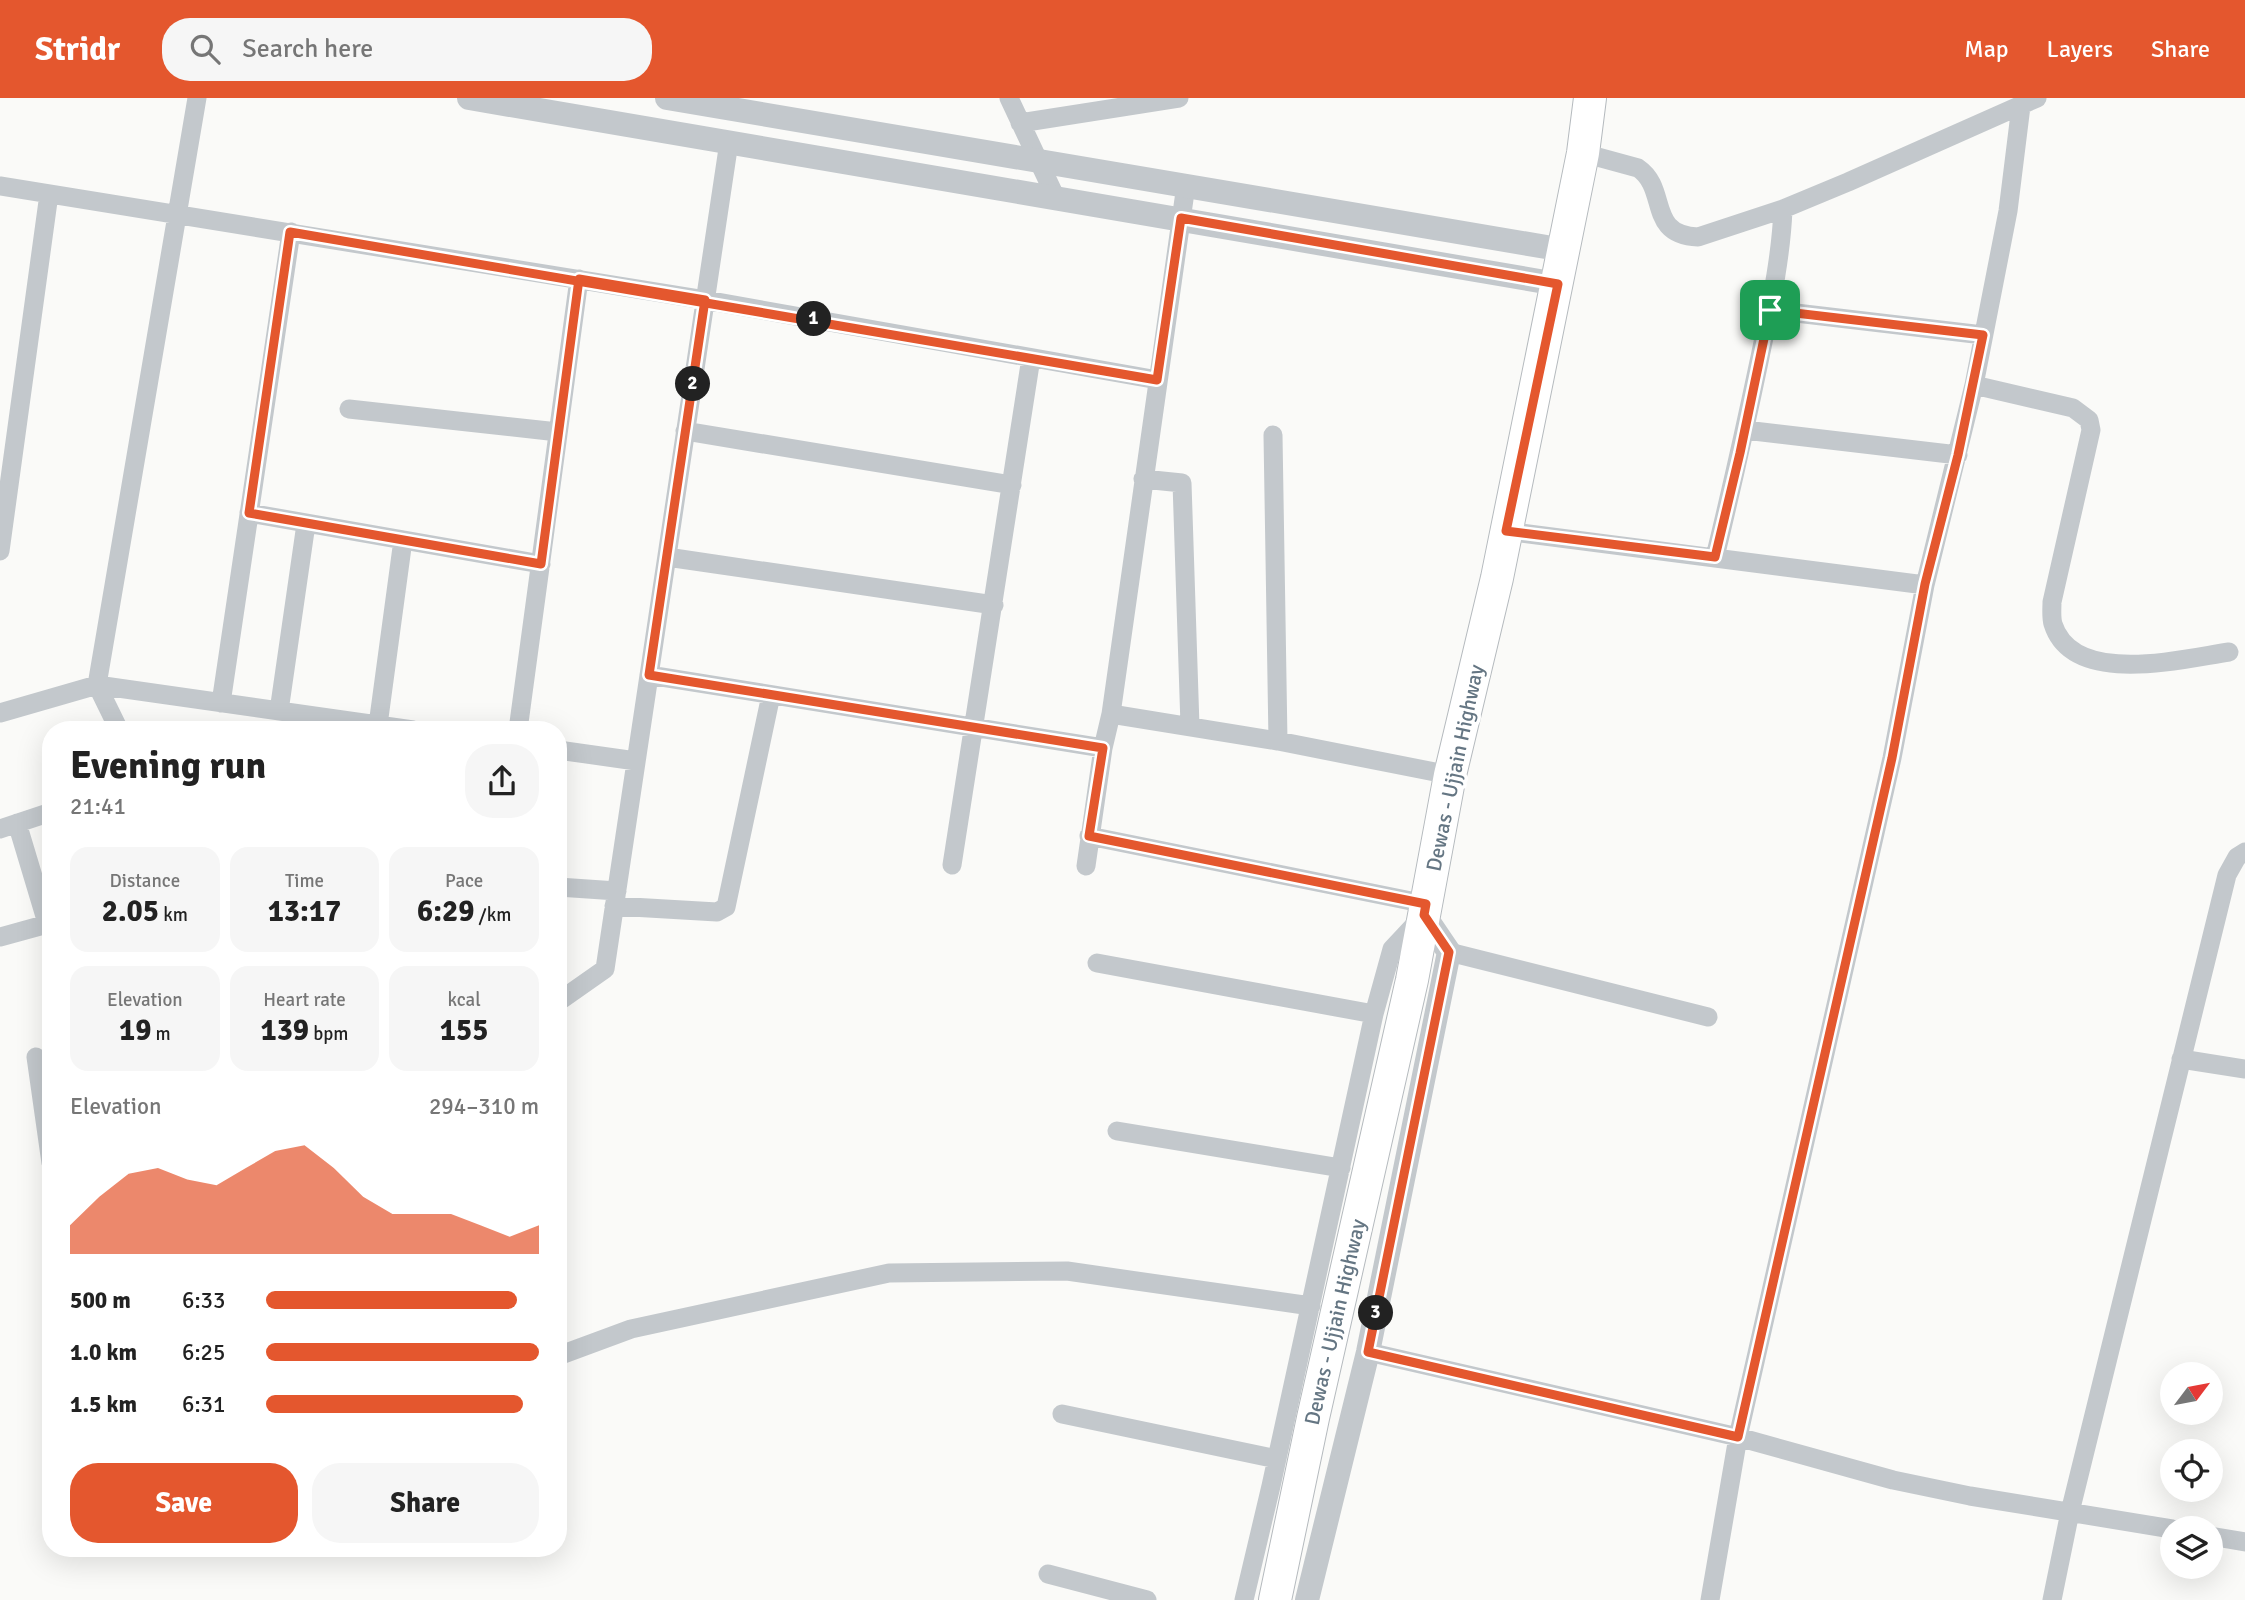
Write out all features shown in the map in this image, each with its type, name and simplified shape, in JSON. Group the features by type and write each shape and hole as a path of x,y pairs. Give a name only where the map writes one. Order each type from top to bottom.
{"main road":[{"name":"Dewas - Ujjain Highway","path":"1275,1600 1310,1430 1412,980 1450,775 1506,531 1558,284 1583,153 1590,98"}],"street":[{"path":"115,721 97,685 197,98"},
{"path":"469,98 1558,284"},
{"path":"667,98 1564,250"},
{"path":"1009,98 1055,196"},
{"path":"1020,123 1179,98"},
{"path":"1583,153 1638,168 1646,173 1665,223 1684,236 1698,237 1783,209 2029,102"},
{"path":"1710,1600 1738,1437 1892,758 1925,584 1974,385 2029,102"},
{"path":"567,996 605,969 733,109"},
{"path":"1086,866 1103,748 1111,713 1186,185"},
{"path":"0,186 705,300 1157,380"},
{"path":"0,551 48,194"},
{"path":"1715,557 1770,310 1782,239 1783,209"},
{"path":"221,703 290,232"},
{"path":"519,721 579,279"},
{"path":"1770,310 1983,335"},
{"path":"952,865 1031,358"},
{"path":"1974,385 2073,408 2089,420 2091,430 2052,602 2052,622 2069,648 2091,659 2117,664 2156,662 2229,652"},
{"path":"349,409 558,432"},
{"path":"1745,430 1958,455"},
{"path":"685,432 1012,485"},
{"path":"1273,435 1278,741"},
{"path":"1143,480 1182,483 1190,726"},
{"path":"249,513 541,564"},
{"path":"279,711 306,524"},
{"path":"1506,531 1925,584"},
{"path":"379,721 403,540"},
{"path":"667,557 994,605"},
{"path":"649,675 1103,748"},
{"path":"0,713 97,685 350,721"},
{"path":"567,889 615,899 717,912 726,907 771,695"},
{"path":"1111,713 1278,741 1450,775"},
{"path":"567,751 636,761"},
{"path":"42,815 8,826 42,906"},
{"path":"1089,836 1425,909 1449,952 1368,1352 1307,1600"},
{"path":"2052,1600 2070,1512 2227,875 2237,857 2245,852"},
{"path":"1244,1600 1374,1014 1392,949 1425,909"},
{"path":"0,937 42,925"},
{"path":"1449,952 1708,1017"},
{"path":"1097,964 1374,1014"},
{"path":"2181,1059 2245,1069"},
{"path":"1117,1131 1341,1168"},
{"path":"567,1353 631,1329 889,1273 1066,1271 1311,1306"},
{"path":"1368,1352 1738,1437 1893,1480 1970,1496 2160,1527"},
{"path":"1062,1414 1277,1459"},
{"path":"2223,1538 2245,1542"},
{"path":"1048,1574 1147,1600"}],"route":[{"path":"1770,310 1715,557 1506,531 1558,284 1181,218 1157,380 705,300 579,279 290,232 249,513 541,564 579,279 642,290 705,300 649,675 1103,748 1089,836 1426,904 1424,915 1449,952 1368,1352 1738,1437 1892,758 1925,584 1958,455 1983,335 1770,310"}]}
